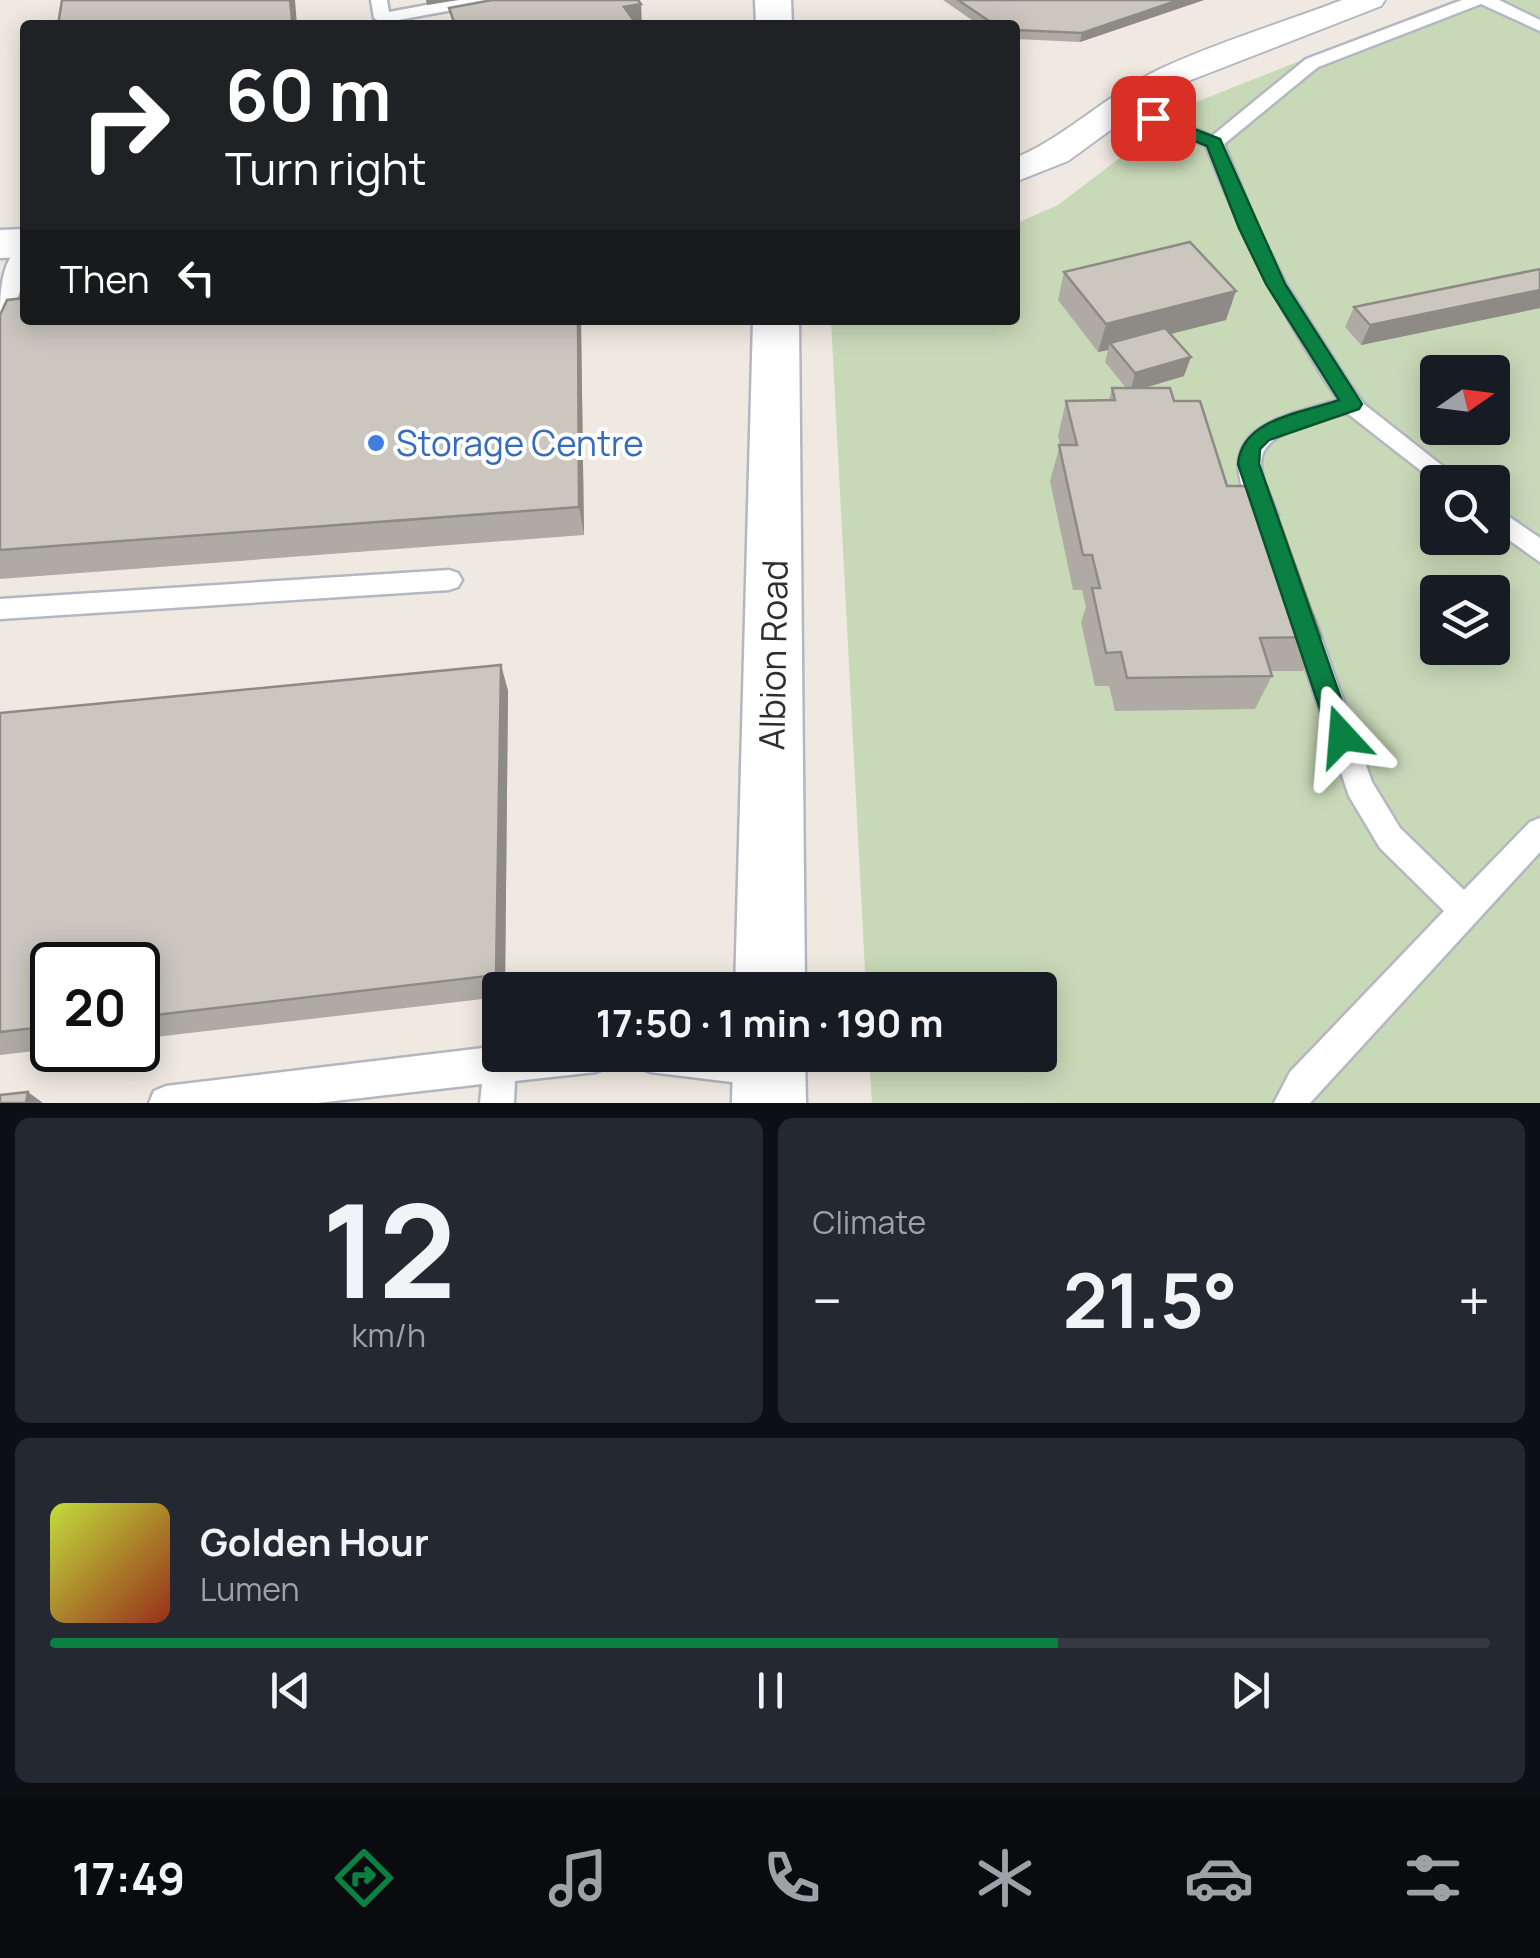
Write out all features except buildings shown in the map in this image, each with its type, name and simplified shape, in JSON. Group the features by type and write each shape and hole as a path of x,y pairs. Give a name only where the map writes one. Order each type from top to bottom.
{"main road":[{"name":"Albion Road","path":"770,972 776,325"}],"street":[{"path":"1020,169 1056,154 1171,76 1370,0"}],"lane":[{"path":"378,14 480,0"},
{"path":"1214,143 1312,63 1477,0"},
{"path":"1486,0 1540,26"},
{"path":"1123,106 1214,143 1248,228 1276,284 1352,404 1429,465"},
{"path":"0,309 20,263"},
{"path":"1277,548 1248,464 1250,448 1261,434 1352,404"},
{"path":"1510,528 1540,552"},
{"path":"0,609 448,580"},
{"path":"1295,601 1359,787 1390,838 1465,911"},
{"path":"1290,1103 1302,1084 1540,832"},
{"path":"166,1103 482,1066"},
{"path":"497,1103 499,1072"}],"green space":[{"path":"1454,0 1540,0 1540,1103 872,1103 870,1072 1057,1072 1057,972 865,972 831,325 1020,325 1020,222 1058,205 1191,104"}],"place":[{"name":"Storage Centre","path":"376,443"}],"route":[{"path":"1153,118 1214,143 1248,228 1276,284 1352,404 1261,434 1250,448 1248,464 1342,736"}]}
